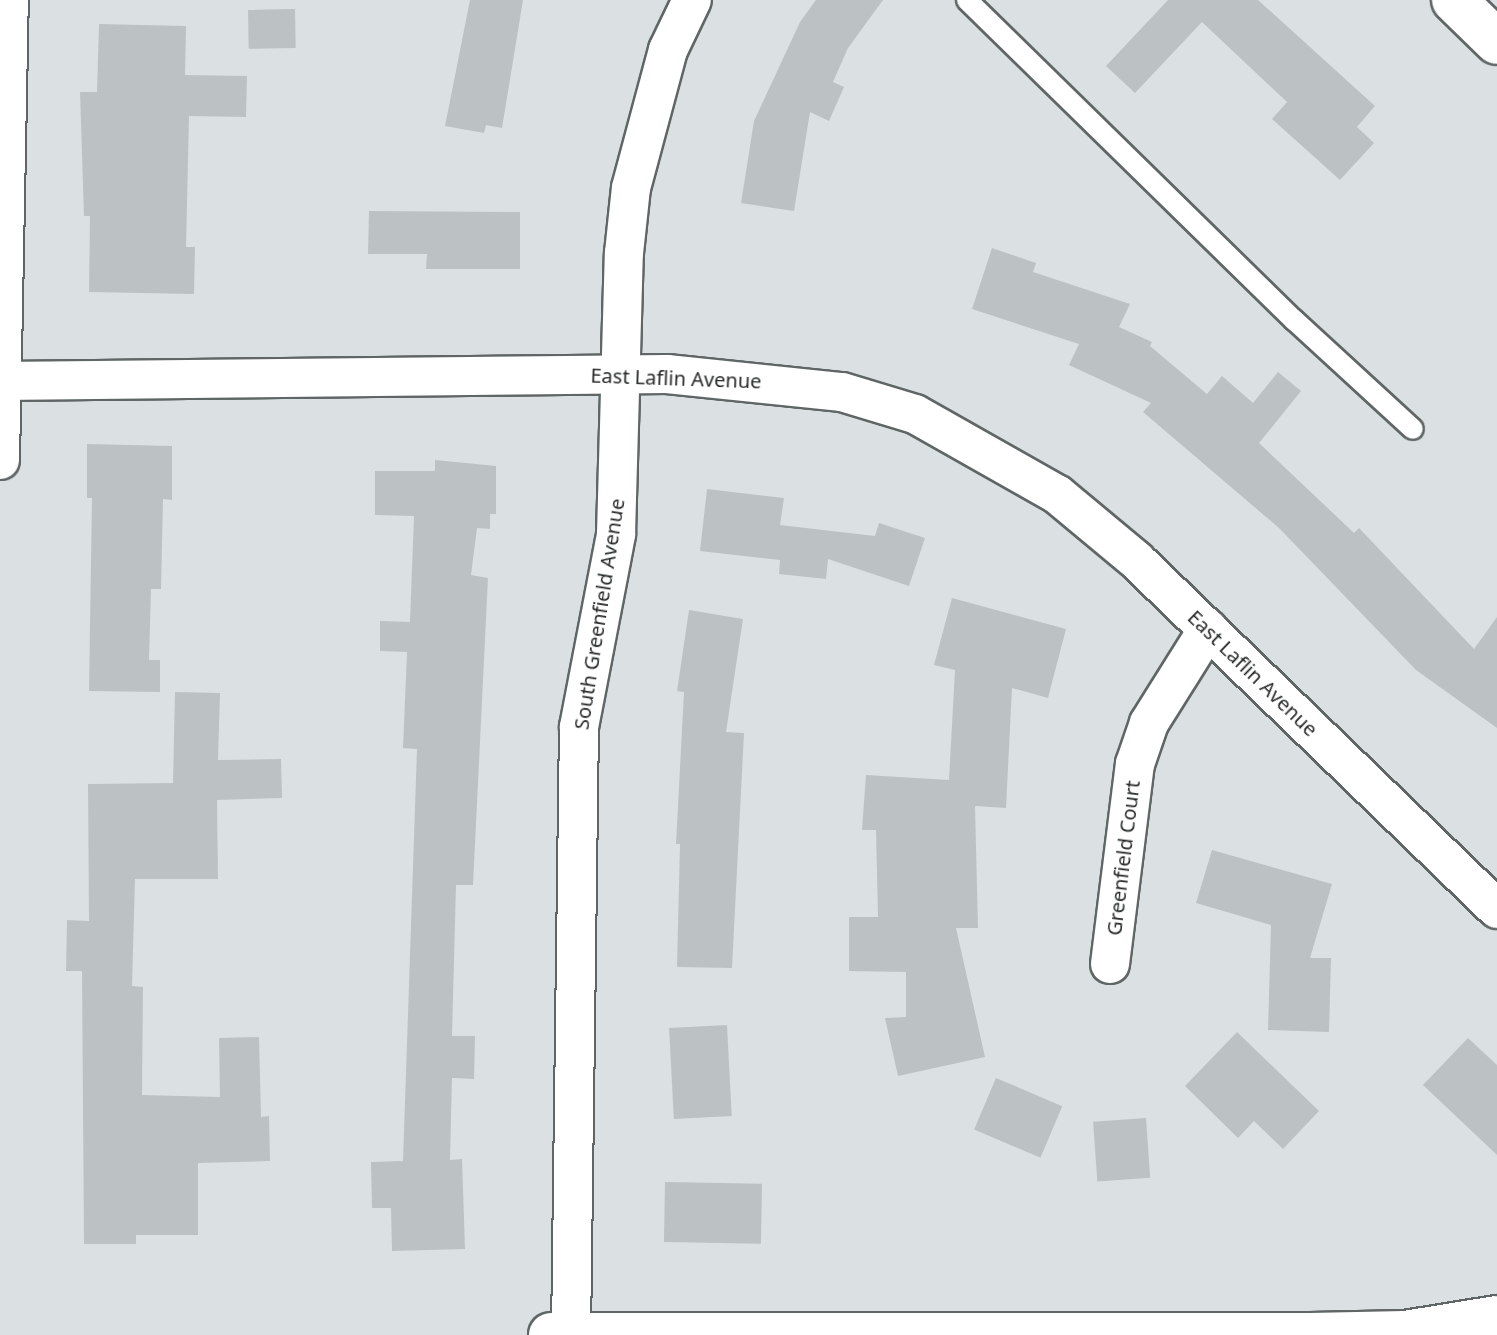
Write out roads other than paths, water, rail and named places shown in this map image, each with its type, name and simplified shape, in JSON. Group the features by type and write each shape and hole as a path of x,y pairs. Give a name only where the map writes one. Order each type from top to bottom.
{"street":[{"path":"0,460 9,0"},
{"name":"South Greenfield Avenue","path":"571,1335 579,727 616,534 631,188 668,50 692,0"},
{"path":"1454,0 1497,42"},
{"name":"East Laflin Avenue","path":"0,381 621,375 750,379 842,392 915,414 1058,495 1208,629 1497,909"},
{"name":"Greenfield Court","path":"1110,964 1135,764 1149,723 1208,629"},
{"path":"551,1335 1310,1335 1405,1333 1497,1318"}],"lane":[{"path":"967,0 1294,320 1413,429"}]}
